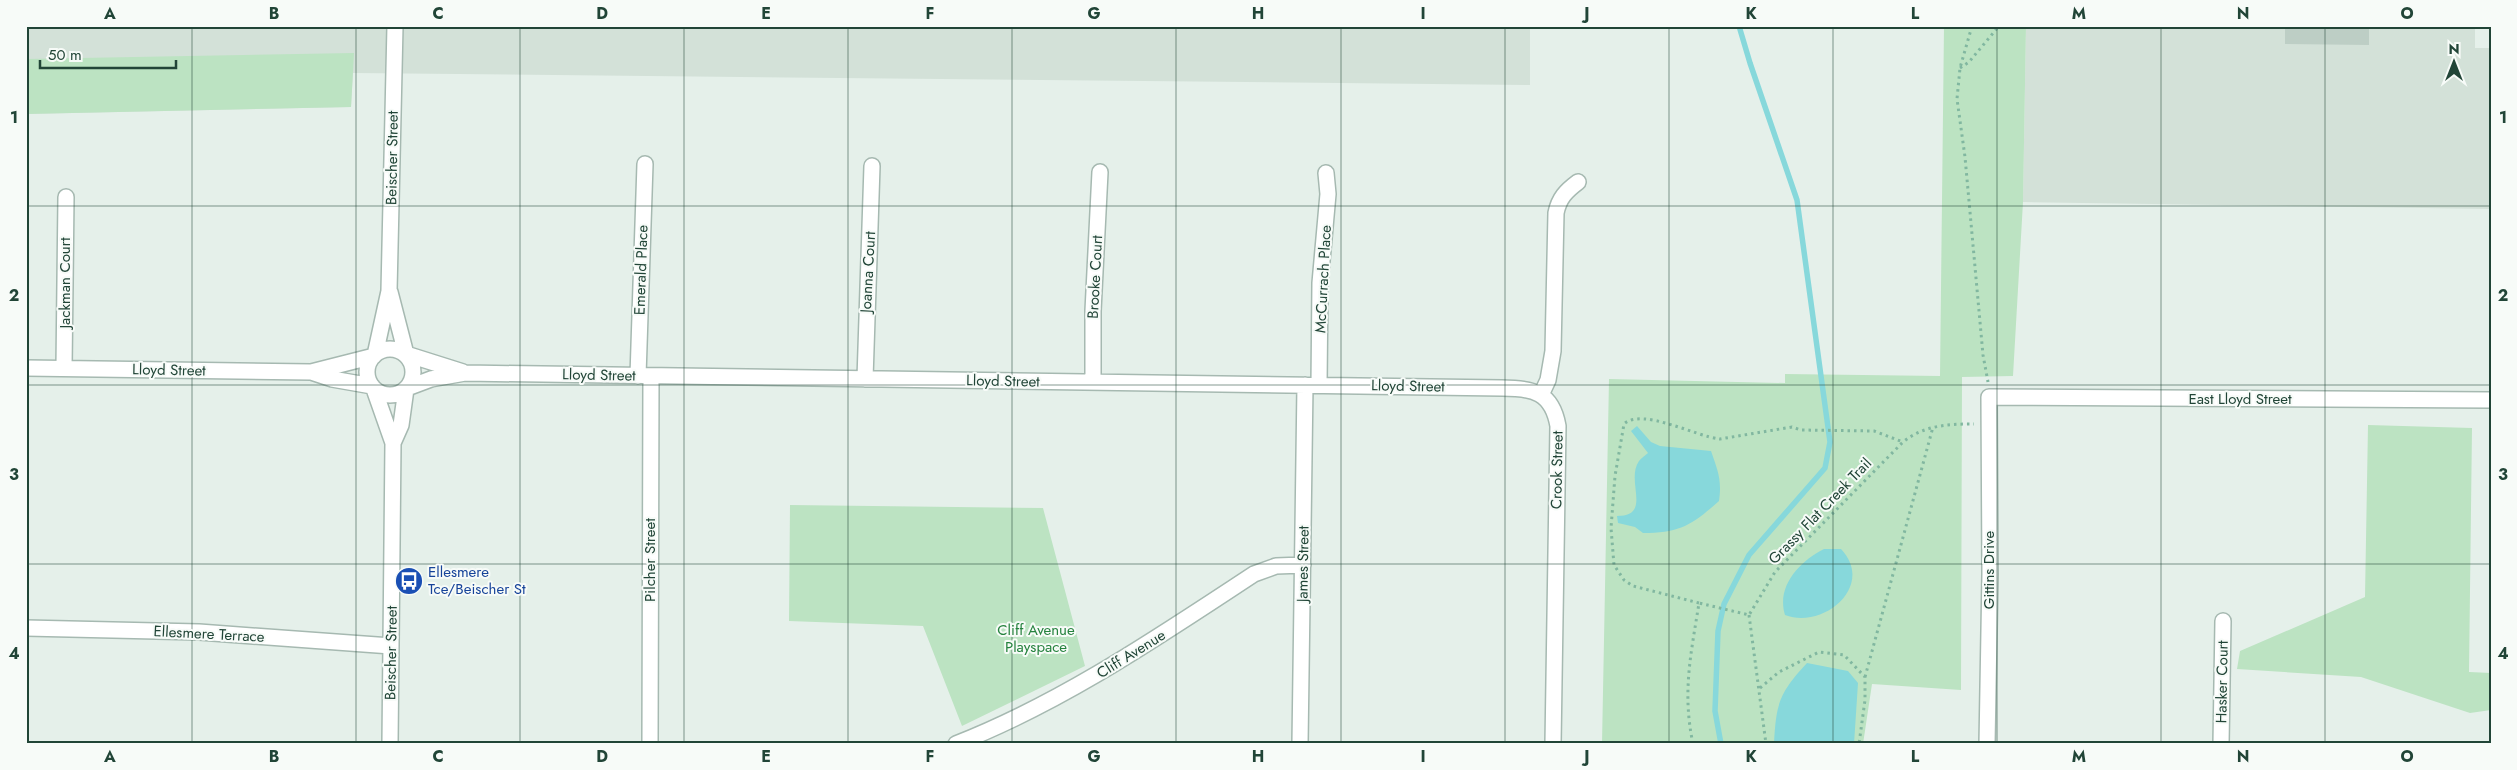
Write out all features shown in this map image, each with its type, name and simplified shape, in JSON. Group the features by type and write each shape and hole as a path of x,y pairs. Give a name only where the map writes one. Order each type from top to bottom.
{"street":[{"name":"Beischer Street","path":"374,355 389,291 395,26"},
{"name":"Emerald Place","path":"645,164 645,376"},
{"name":"Joanna Court","path":"865,379 872,166"},
{"name":"Brooke Court","path":"1093,382 1093,312 1100,172"},
{"name":"McCurrach Place","path":"1312,385 1328,194 1326,172"},
{"path":"1541,395 1548,380 1553,351 1556,213 1558,202 1578,182"},
{"name":"Jackman Court","path":"64,368 66,197"},
{"name":"Beischer Street","path":"389,291 406,354"},
{"path":"390,350 406,354 413,372 407,388 391,395 373,388 367,373 374,355 390,350"},
{"name":"Lloyd Street","path":"406,354 465,373"},
{"name":"Lloyd Street","path":"26,368 311,372 374,355"},
{"name":"Lloyd Street","path":"311,372 332,379 373,388"},
{"name":"Lloyd Street","path":"407,388 431,379 465,373 1514,388 1541,395"},
{"name":"Pilcher Street","path":"645,376 650,744"},
{"name":"James Street","path":"1300,744 1303,565 1312,385"},
{"name":"Beischer Street","path":"373,388 393,443 390,744"},
{"name":"Beischer Street","path":"393,443 401,425 407,388"},
{"name":"Crook Street","path":"1541,395 1548,400 1554,411 1558,433 1553,744"},
{"name":"East Lloyd Street","path":"1989,397 2491,400"},
{"name":"Gittins Drive","path":"1987,744 1989,397"},
{"name":"Cliff Avenue","path":"956,744 1013,718 1102,673 1254,574 1276,566 1303,565"},
{"name":"Hasker Court","path":"2221,744 2223,621"},
{"name":"Ellesmere Terrace","path":"26,628 199,632 391,646"}],"path":[{"path":"1972,26 1960,68 1957,100 1965,156 1989,397"},
{"path":"1960,68 1969,62 1999,26"},
{"path":"1766,744 1749,615 1633,586 1624,580 1614,565 1610,519 1624,424 1628,420 1635,418 1651,420 1715,438 1792,427 1819,431 1874,431 1903,442"},
{"name":"Grassy Flat Creek Trail","path":"1749,615 1775,572 1903,442 1922,430 1933,427 1990,424"},
{"path":"1859,744 1864,700 1864,677 1933,427"},
{"path":"1692,744 1686,703 1686,681 1699,603"},
{"path":"1760,688 1780,672 1819,652 1844,655 1864,677"}],"shaded area":[{"path":"26,26 1530,26 1530,85 353,73 351,107 26,114"},
{"path":"2026,26 2475,26 2475,48 2491,48 2491,209 2023,202"}],"green space":[{"path":"1944,26 2026,26 2023,202 2013,376 1962,377 1961,690 1872,684 1863,744 1602,744 1609,379 1785,383 1785,374 1940,376"},
{"path":"354,53 351,107 26,114 26,59"},
{"path":"2368,425 2472,428 2469,672 2491,673 2491,710 2470,713 2361,677 2237,669 2240,651 2365,597"},
{"name":"Cliff Avenue Playspace","path":"790,505 1043,508 1085,666 962,726 923,626 789,621"}],"water":[{"path":"1637,426 1651,442 1660,446 1711,451 1719,476 1719,501 1693,522 1676,529 1656,533 1643,533 1635,527 1618,523 1617,516 1628,514 1634,510 1636,504 1636,469 1640,460 1648,453 1631,431"},
{"path":"1824,549 1841,549 1850,563 1852,577 1849,590 1840,602 1829,610 1815,616 1800,618 1785,615 1784,594 1792,576 1807,560"},
{"path":"1807,663 1848,671 1858,683 1854,744 1774,744 1776,719 1781,700 1790,683"}],"building":[{"path":"2285,26 2369,26 2369,45 2285,44"}],"waterway":[{"path":"1721,744 1715,711 1718,631 1724,604 1749,555 1825,468 1830,442 1797,200 1739,26"}],"place":[{"name":"Ellesmere Tce/Beischer St","path":"409,581"}]}
